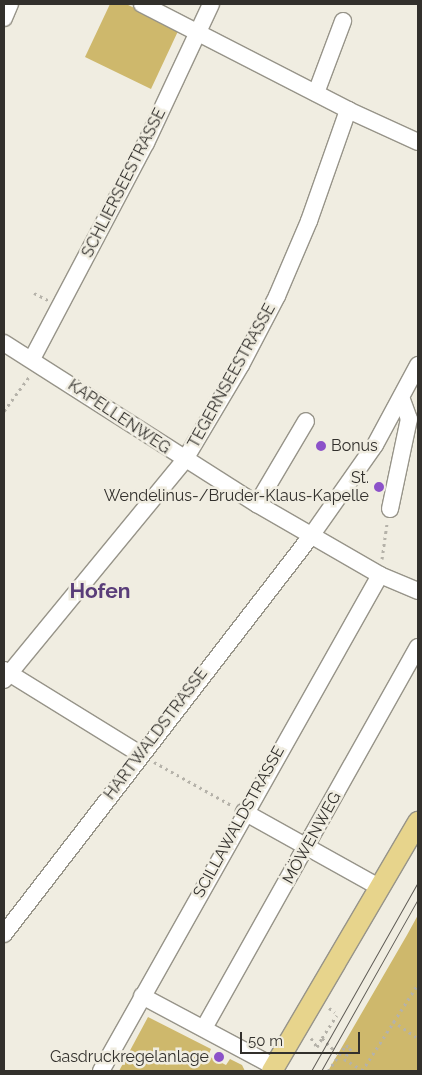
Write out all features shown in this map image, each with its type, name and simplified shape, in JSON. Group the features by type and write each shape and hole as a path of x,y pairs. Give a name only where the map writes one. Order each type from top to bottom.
{"main road":[{"path":"274,1069 418,822"}],"street":[{"path":"4,18 10,4"},
{"path":"142,4 348,110 418,142"},
{"name":"SCHLIERSEESTRASSE","path":"35,362 146,143 211,4"},
{"path":"316,93 343,21"},
{"name":"TEGERNSEESTRASSE","path":"6,675 184,461 240,365 277,296 309,221 348,110"},
{"name":"KAPELLENWEG","path":"4,343 184,461 380,575 418,591"},
{"name":"HARTWALDSTRASSE","path":"4,934 140,754 311,536 376,445 402,400 418,366"},
{"path":"390,509 410,419 402,400"},
{"path":"257,504 306,421"},
{"name":"SCILLAWALDSTRASSE","path":"101,1071 244,812 380,575"},
{"name":"MÖWENWEG","path":"204,1028 418,647"},
{"path":"6,675 140,754"},
{"path":"244,812 379,887"},
{"path":"142,996 204,1028 274,1069"}],"path":[{"path":"34,293 47,300"},
{"path":"4,411 35,362"},
{"path":"380,575 390,509"},
{"path":"140,754 215,796"},
{"path":"328,1071 346,1045 351,1048 344,1059 362,1071 418,984"},
{"path":"297,1029 311,1037 318,1047 337,1014"},
{"path":"393,1021 416,1037"},
{"path":"322,1038 339,1055"}],"shaded area":[{"path":"110,4 126,4 179,29 151,89 85,57"},
{"path":"418,915 418,1071 328,1071 407,935"},
{"path":"148,1017 211,1049 208,1056 226,1065 230,1059 242,1065 245,1071 119,1071"}],"tram line":[{"path":"311,1071 418,882"},
{"path":"321,1071 418,899"}],"place":[{"name":"Bonus","path":"321,446"},
{"name":"St. Wendelinus-/Bruder-Klaus-Kapelle","path":"379,487"},
{"name":"Gasdruckregelanlage","path":"219,1057"}],"district":[{"name":"Hofen","path":"100,591"}]}
